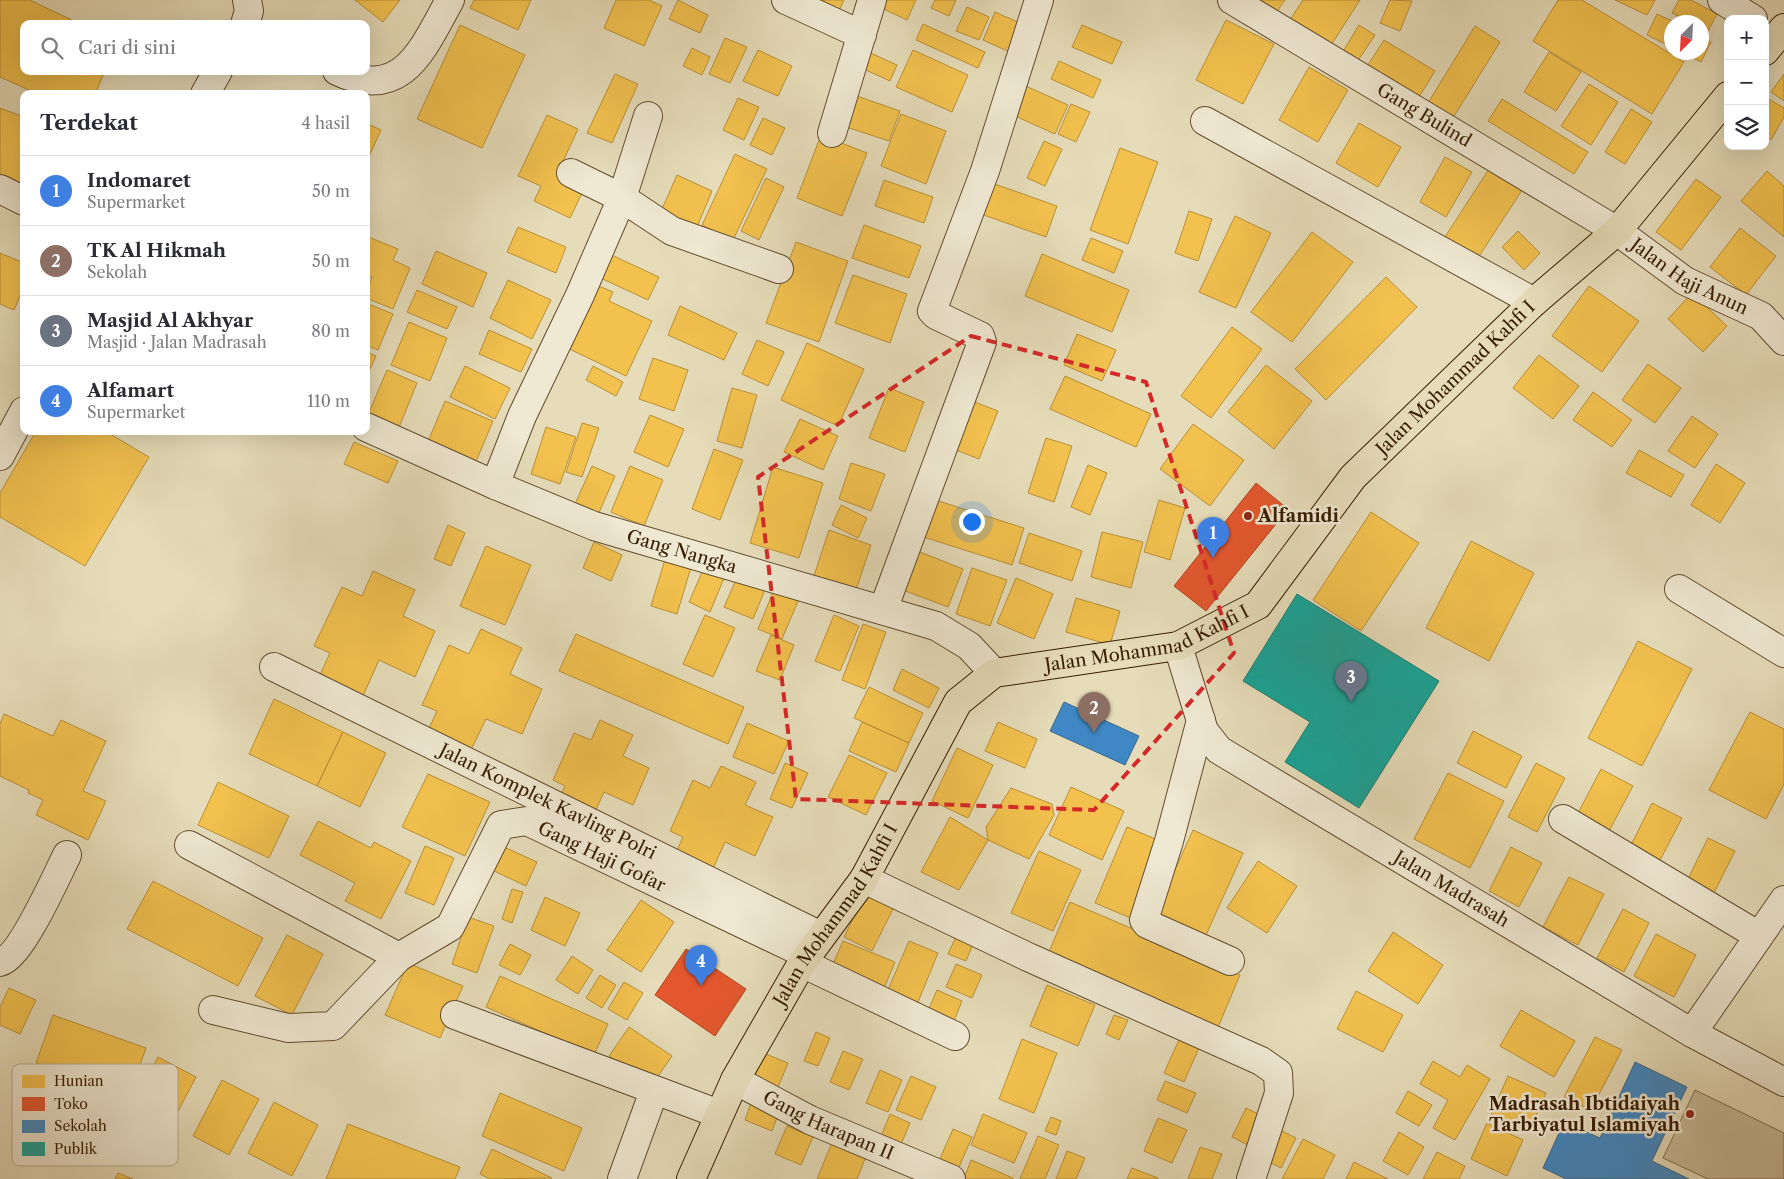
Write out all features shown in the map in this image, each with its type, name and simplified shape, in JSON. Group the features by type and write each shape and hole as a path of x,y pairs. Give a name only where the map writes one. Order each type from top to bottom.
{"main road":[{"name":"Jalan Mohammad Kahfi I","path":"691,1179 734,1080 811,952 864,879 958,702 994,673 1178,646 1258,605 1353,477 1534,302 1616,231 1724,101"}],"street":[{"path":"246,20 249,12 247,0"},
{"path":"349,75 371,82 394,77 408,68 422,50 450,0"},
{"path":"786,0 862,35"},
{"path":"832,133 872,0"},
{"path":"882,610 982,342 980,336 936,316 932,311 985,171 1039,0"},
{"name":"Gang Bulind","path":"1232,0 1616,231"},
{"path":"1722,0 1746,15"},
{"path":"207,90 216,75"},
{"path":"494,485 522,416 580,295 622,198 648,116"},
{"path":"1205,121 1534,302"},
{"path":"571,172 622,198 672,231 779,268"},
{"path":"0,189 20,198"},
{"name":"Jalan Haji Anun","path":"1616,231 1685,281 1761,316 1784,341"},
{"path":"0,456 20,418"},
{"name":"Gang Nangka","path":"370,429 494,485 594,526 936,626 969,646 994,673"},
{"path":"1679,589 1784,653"},
{"name":"Jalan Madrasah","path":"1178,646 1204,731 1219,750 1692,1033 1784,1082"},
{"name":"Jalan Komplek Kavling Polri","path":"274,667 811,952"},
{"path":"1200,720 1169,840 1144,920 1147,924 1230,961"},
{"path":"1563,819 1759,936"},
{"name":"Gang Haji Gofar","path":"213,1010 288,1028 333,1026 399,957 450,927 501,826 527,821 811,952"},
{"path":"189,845 399,957"},
{"path":"0,962 5,961 22,943 67,855"},
{"path":"864,879 1028,957 1261,1061 1278,1073 1279,1093 1251,1179"},
{"path":"1692,1033 1784,900"},
{"path":"811,952 955,1036"},
{"path":"455,1015 719,1114"},
{"name":"Gang Harapan II","path":"734,1080 810,1120 951,1179"},
{"path":"622,1179 654,1090"}],"highlighted area":[{"path":"971,336 1146,382 1234,653 1094,810 796,799 758,477"}],"shaded area":[{"path":"1695,1090 1784,1133 1784,1179 1708,1179 1663,1158"}],"building: Hunian":[{"path":"0,0 30,0 72,20 20,20 20,75 103,75 97,90 29,90 0,77"},
{"path":"355,0 400,0 383,22"},
{"path":"474,0 531,0 518,30 470,8"},
{"path":"616,0 649,0 662,6 644,46 604,28"},
{"path":"678,0 708,15 700,33 669,19"},
{"path":"804,0 844,0 837,15"},
{"path":"875,0 916,0 907,20 873,4"},
{"path":"935,0 956,0 949,16 931,8"},
{"path":"1248,0 1285,0 1273,17"},
{"path":"1303,0 1360,0 1326,53 1286,26"},
{"path":"1390,0 1412,1 1400,31 1380,23"},
{"path":"1558,0 1582,0 1664,50 1664,60 1681,60 1684,62 1652,114 1533,41"},
{"path":"1615,0 1655,0 1647,15"},
{"path":"1679,0 1691,0 1717,14 1709,29 1709,15 1676,15 1672,13"},
{"path":"967,7 989,17 979,40 956,31"},
{"path":"995,12 1027,26 1014,54 983,40"},
{"path":"1657,14 1664,17 1664,43 1647,35"},
{"path":"1226,20 1274,44 1243,104 1196,80"},
{"path":"923,24 985,52 978,68 916,40"},
{"path":"460,25 525,55 482,148 417,119"},
{"path":"1082,25 1122,42 1112,64 1072,47"},
{"path":"1359,25 1375,35 1357,62 1342,53"},
{"path":"1475,26 1500,42 1453,118 1428,103"},
{"path":"725,38 747,47 730,83 709,74"},
{"path":"1384,40 1435,71 1419,97 1368,65"},
{"path":"692,48 710,57 702,75 683,66"},
{"path":"758,50 792,66 778,96 743,81"},
{"path":"864,50 897,65 890,81 857,66"},
{"path":"913,50 968,75 952,112 896,87"},
{"path":"1549,52 1581,72 1556,111 1524,92"},
{"path":"1059,61 1101,80 1093,98 1051,79"},
{"path":"1309,67 1348,90 1318,142 1279,120"},
{"path":"615,74 638,84 612,143 587,133"},
{"path":"1784,74 1784,101 1771,92"},
{"path":"1019,83 1068,105 1055,134 1006,112"},
{"path":"1589,84 1618,102 1591,145 1561,126"},
{"path":"851,94 900,111 889,141 840,125"},
{"path":"738,98 759,107 744,140 723,130"},
{"path":"1502,99 1588,152 1574,174 1488,121"},
{"path":"1769,99 1784,108 1784,117 1771,140 1769,139"},
{"path":"1071,104 1090,112 1076,142 1058,134"},
{"path":"0,108 20,116 20,186 0,178"},
{"path":"1631,109 1652,122 1625,164 1605,152"},
{"path":"901,114 946,131 926,184 881,166"},
{"path":"547,115 578,129 558,172 586,185 570,218 534,201 541,186 518,176"},
{"path":"763,118 785,128 772,155 750,145"},
{"path":"1359,123 1401,147 1378,187 1336,163"},
{"path":"370,125 381,130 370,154"},
{"path":"821,135 867,153 842,216 797,198"},
{"path":"1044,141 1062,149 1045,186 1027,178"},
{"path":"1120,148 1158,162 1128,244 1090,230"},
{"path":"735,154 767,169 733,240 702,225"},
{"path":"1445,157 1472,172 1446,217 1420,202"},
{"path":"1491,166 1524,187 1476,261 1443,240"},
{"path":"1767,171 1784,186 1784,237 1741,201"},
{"path":"677,175 712,191 694,234 658,218"},
{"path":"766,178 784,187 759,240 741,231"},
{"path":"1696,179 1721,197 1681,250 1656,232"},
{"path":"884,180 933,197 924,223 875,206"},
{"path":"989,182 1057,206 1046,237 978,213"},
{"path":"1189,211 1212,219 1198,261 1175,253"},
{"path":"1235,216 1271,233 1236,308 1199,292"},
{"path":"864,225 921,246 909,278 852,258"},
{"path":"518,227 566,247 556,273 507,252"},
{"path":"1740,228 1776,256 1746,295 1710,267"},
{"path":"1518,231 1540,253 1524,270 1502,247"},
{"path":"1312,232 1353,262 1292,342 1251,312"},
{"path":"370,238 398,249 393,260 410,268 393,309 370,300 370,282 372,277 370,276"},
{"path":"1091,238 1123,251 1114,273 1082,260"},
{"path":"796,242 848,261 819,342 766,323"},
{"path":"436,251 487,273 473,307 422,284"},
{"path":"605,252 659,277 648,300 594,275"},
{"path":"0,253 20,261 20,296 14,310 0,304"},
{"path":"1042,254 1129,290 1112,332 1025,296"},
{"path":"853,275 907,294 890,343 835,323"},
{"path":"1386,277 1417,307 1326,400 1295,369"},
{"path":"508,280 551,300 532,339 490,318"},
{"path":"594,284 613,292 609,301 652,321 626,376 563,346"},
{"path":"1589,286 1639,321 1602,372 1552,336"},
{"path":"417,290 457,307 447,329 407,312"},
{"path":"1692,293 1727,326 1703,352 1668,319"},
{"path":"370,305 393,314 378,350 370,347"},
{"path":"680,306 737,333 724,360 668,335"},
{"path":"409,322 447,338 430,381 391,365"},
{"path":"1232,327 1262,349 1211,418 1181,396"},
{"path":"489,330 532,349 521,372 479,354"},
{"path":"1077,334 1116,350 1102,381 1064,365"},
{"path":"757,340 784,352 768,386 742,374"},
{"path":"807,343 864,369 838,426 781,400"},
{"path":"370,354 376,356 370,369"},
{"path":"1539,355 1579,386 1553,419 1513,388"},
{"path":"653,358 688,370 674,411 639,399"},
{"path":"1648,364 1681,388 1655,423 1622,400"},
{"path":"1266,365 1312,401 1274,449 1228,412"},
{"path":"465,366 510,388 495,419 450,397"},
{"path":"593,366 623,382 616,396 586,380"},
{"path":"387,370 417,383 398,430 370,418 370,410"},
{"path":"1065,376 1151,414 1136,447 1050,409"},
{"path":"732,388 757,395 742,448 717,441"},
{"path":"889,388 924,402 905,452 869,438"},
{"path":"1593,392 1632,420 1612,447 1573,420"},
{"path":"967,399 998,411 979,459 948,447"},
{"path":"445,401 493,421 472,471 424,451"},
{"path":"650,415 684,429 668,467 634,452"},
{"path":"1692,416 1718,434 1695,468 1668,451"},
{"path":"800,419 838,436 823,470 784,452"},
{"path":"582,423 599,428 582,477 566,472"},
{"path":"1193,424 1244,460 1210,506 1160,469"},
{"path":"546,427 576,437 560,484 531,474"},
{"path":"34,435 112,435 149,457 85,566 0,517 0,493"},
{"path":"1046,438 1072,446 1054,502 1028,493"},
{"path":"354,442 398,461 388,483 344,464"},
{"path":"714,449 743,460 720,520 692,509"},
{"path":"1639,450 1684,475 1671,497 1626,473"},
{"path":"851,463 885,474 871,511 839,499"},
{"path":"1716,464 1745,483 1720,523 1691,505"},
{"path":"1088,465 1107,473 1090,515 1071,507"},
{"path":"592,466 615,476 598,515 575,504"},
{"path":"630,466 663,480 644,526 611,512"},
{"path":"773,467 823,483 799,558 750,543"},
{"path":"929,498 1024,528 1012,565 917,535"},
{"path":"1159,500 1185,508 1170,560 1144,552"},
{"path":"841,505 867,518 858,538 832,525"},
{"path":"1371,512 1419,543 1361,631 1313,600"},
{"path":"448,525 465,533 451,566 434,559"},
{"path":"829,530 871,545 853,599 811,585"},
{"path":"1102,532 1143,542 1131,588 1091,577"},
{"path":"1029,533 1082,551 1072,581 1019,563"},
{"path":"1471,541 1534,573 1489,661 1426,628"},
{"path":"594,542 622,555 611,581 583,568"},
{"path":"486,546 531,565 505,625 460,606"},
{"path":"915,550 963,569 948,607 900,589"},
{"path":"666,556 692,564 677,614 651,606"},
{"path":"706,563 727,571 710,612 689,602"},
{"path":"972,568 1007,580 990,626 956,614"},
{"path":"373,571 415,590 403,616 435,631 415,677 379,660 363,696 319,677 330,653 314,646 342,587 362,596"},
{"path":"739,573 767,585 753,619 724,607"},
{"path":"1016,578 1053,594 1034,639 997,623"},
{"path":"777,582 802,592 782,639 758,629"},
{"path":"1076,598 1120,611 1110,645 1066,632"},
{"path":"705,615 735,628 713,677 683,664"},
{"path":"834,615 859,626 840,671 815,661"},
{"path":"863,624 886,632 865,689 842,680"},
{"path":"481,629 522,648 510,674 542,689 522,734 486,719 469,754 426,735 437,711 422,705 449,645 469,654"},
{"path":"576,634 744,707 728,744 559,671"},
{"path":"771,635 794,645 780,680 756,671"},
{"path":"1638,641 1692,669 1642,766 1588,738"},
{"path":"902,669 939,688 929,708 893,690"},
{"path":"869,687 923,713 909,743 854,718"},
{"path":"274,699 343,732 317,786 249,754"},
{"path":"1750,712 1784,729 1784,784 1766,819 1709,790"},
{"path":"4,714 53,736 61,720 106,741 83,791 106,801 88,840 36,815 43,800 28,793 29,790 0,776 0,724"},
{"path":"600,720 633,735 623,756 649,768 633,805 604,792 591,821 556,805 565,786 553,780 574,733 591,740"},
{"path":"862,722 909,743 896,772 849,751"},
{"path":"998,722 1037,739 1025,768 985,751"},
{"path":"747,723 789,741 774,774 733,757"},
{"path":"1473,731 1522,756 1506,788 1457,763"},
{"path":"343,732 386,753 360,807 317,786"},
{"path":"957,748 993,765 968,818 932,801"},
{"path":"849,755 887,773 866,815 828,797"},
{"path":"785,763 808,773 792,808 770,799"},
{"path":"1536,763 1565,778 1537,832 1508,817"},
{"path":"721,766 756,782 745,805 773,817 755,856 725,842 711,873 674,857 683,837 670,831 693,780 710,788"},
{"path":"1601,769 1633,786 1608,833 1576,817"},
{"path":"1448,773 1504,801 1470,868 1414,839"},
{"path":"428,774 490,802 465,856 402,827"},
{"path":"218,782 289,816 269,858 198,825"},
{"path":"1071,787 1124,811 1102,860 1049,835"},
{"path":"1011,788 1052,804 1054,815 1029,859 988,840 986,827"},
{"path":"1652,803 1682,818 1657,866 1628,851"},
{"path":"950,817 988,840 959,890 921,872"},
{"path":"318,821 371,848 374,842 411,861 381,919 345,901 355,883 300,855"},
{"path":"1127,827 1165,843 1133,919 1095,903"},
{"path":"1193,830 1243,853 1201,946 1151,923"},
{"path":"1708,838 1735,851 1710,901 1684,887"},
{"path":"425,846 454,858 434,905 405,893"},
{"path":"504,847 537,862 526,886 494,871"},
{"path":"1511,847 1542,863 1519,907 1489,891"},
{"path":"1039,851 1081,870 1053,931 1011,913"},
{"path":"1258,861 1297,886 1267,933 1227,908"},
{"path":"1569,877 1604,894 1578,945 1543,927"},
{"path":"153,881 263,938 238,986 127,929"},
{"path":"512,889 523,892 512,923 502,919"},
{"path":"867,890 895,905 872,951 844,937"},
{"path":"545,897 580,913 565,946 531,930"},
{"path":"641,900 674,922 641,972 607,950"},
{"path":"1070,902 1240,975 1216,1032 1046,959"},
{"path":"1623,909 1649,923 1624,972 1597,958"},
{"path":"468,917 494,926 477,973 452,964"},
{"path":"960,928 977,935 966,961 948,954"},
{"path":"1393,932 1443,965 1418,1004 1368,971"},
{"path":"1656,934 1696,955 1674,997 1634,976"},
{"path":"287,935 323,954 292,1015 255,996"},
{"path":"843,941 895,962 882,993 830,971"},
{"path":"909,941 938,953 914,1012 884,999"},
{"path":"510,944 531,955 520,975 499,965"},
{"path":"572,956 593,970 578,994 556,980"},
{"path":"408,963 463,986 440,1038 385,1015"},
{"path":"956,964 982,975 972,998 946,987"},
{"path":"600,975 616,985 602,1008 586,998"},
{"path":"500,976 608,1024 594,1055 486,1007"},
{"path":"624,982 643,993 627,1020 608,1009"},
{"path":"1047,985 1095,1005 1078,1046 1030,1026"},
{"path":"9,988 36,1000 20,1034 0,1025 0,1007"},
{"path":"937,990 962,1001 952,1026 926,1015"},
{"path":"1356,991 1403,1015 1383,1052 1337,1029"},
{"path":"1521,1010 1575,1041 1554,1077 1500,1046"},
{"path":"53,1015 146,1048 140,1064 36,1063"},
{"path":"1114,1015 1128,1020 1119,1040 1106,1034"},
{"path":"629,1027 672,1056 652,1085 609,1056"},
{"path":"816,1032 830,1038 818,1066 804,1061"},
{"path":"1182,1033 1202,1041 1184,1082 1164,1073"},
{"path":"1595,1037 1622,1050 1591,1110 1564,1097"},
{"path":"1022,1039 1057,1053 1034,1113 999,1099"},
{"path":"843,1051 863,1059 849,1090 830,1082"},
{"path":"761,1052 788,1063 774,1097 746,1086"},
{"path":"158,1057 171,1064 154,1064"},
{"path":"1433,1061 1460,1077 1467,1065 1490,1079 1455,1140 1433,1128 1448,1100 1420,1084"},
{"path":"178,1068 196,1077 178,1111"},
{"path":"880,1070 902,1080 888,1112 866,1103"},
{"path":"911,1076 936,1087 921,1120 896,1110"},
{"path":"1508,1076 1546,1093 1529,1132 1491,1115"},
{"path":"222,1080 259,1099 229,1155 193,1136"},
{"path":"1165,1081 1196,1093 1187,1113 1157,1100"},
{"path":"1408,1091 1432,1105 1419,1126 1396,1113"},
{"path":"500,1093 582,1128 564,1171 482,1136"},
{"path":"274,1102 318,1125 292,1176 248,1153"},
{"path":"751,1103 778,1115 772,1131 745,1120"},
{"path":"1246,1108 1262,1116 1248,1145 1232,1137"},
{"path":"890,1114 910,1123 897,1154 877,1146"},
{"path":"983,1114 1027,1133 1014,1163 971,1145"},
{"path":"1051,1117 1061,1121 1056,1135 1045,1131"},
{"path":"1158,1118 1187,1130 1172,1163 1144,1151"},
{"path":"1487,1123 1523,1140 1507,1176 1471,1159"},
{"path":"348,1124 460,1167 455,1179 326,1179"},
{"path":"787,1126 813,1137 801,1165 775,1154"},
{"path":"1276,1128 1296,1138 1281,1168 1261,1158"},
{"path":"953,1129 972,1137 954,1179 935,1170"},
{"path":"1399,1132 1424,1147 1408,1175 1383,1161"},
{"path":"1038,1136 1059,1145 1045,1179 1020,1179"},
{"path":"1303,1139 1335,1155 1323,1179 1282,1179"},
{"path":"833,1140 867,1154 857,1179 817,1179"},
{"path":"1200,1147 1222,1154 1212,1179 1188,1179"},
{"path":"492,1149 552,1178 490,1179 480,1174"},
{"path":"1067,1151 1085,1158 1076,1179 1056,1179"},
{"path":"1437,1152 1465,1166 1459,1179 1423,1179"},
{"path":"971,1160 1013,1178 1013,1179 964,1179"},
{"path":"1354,1162 1388,1179 1346,1179"},
{"path":"1132,1168 1158,1178 1127,1179"},
{"path":"118,1173 133,1179 115,1179"}],"building: Toko":[{"path":"1256,483 1288,509 1206,611 1174,586"},
{"path":"686,949 746,989 715,1036 655,995"}],"building: Sekolah":[{"path":"1064,702 1139,736 1125,765 1050,731"},
{"path":"1635,1062 1687,1087 1652,1161 1689,1179 1566,1179 1543,1168 1564,1122 1600,1138"}],"building: Publik":[{"path":"1297,594 1439,681 1359,808 1285,762 1310,722 1243,681"}],"place":[{"name":"Alfamidi","path":"1248,516"},
{"name":"Indomaret","path":"1213,558"},
{"name":"Masjid Al Akhyar","path":"1351,702"},
{"name":"TK Al Hikmah","path":"1094,733"},
{"name":"Alfamart","path":"701,986"},
{"name":"Madrasah Ibtidaiyah Tarbiyatul Islamiyah","path":"1690,1114"}]}
